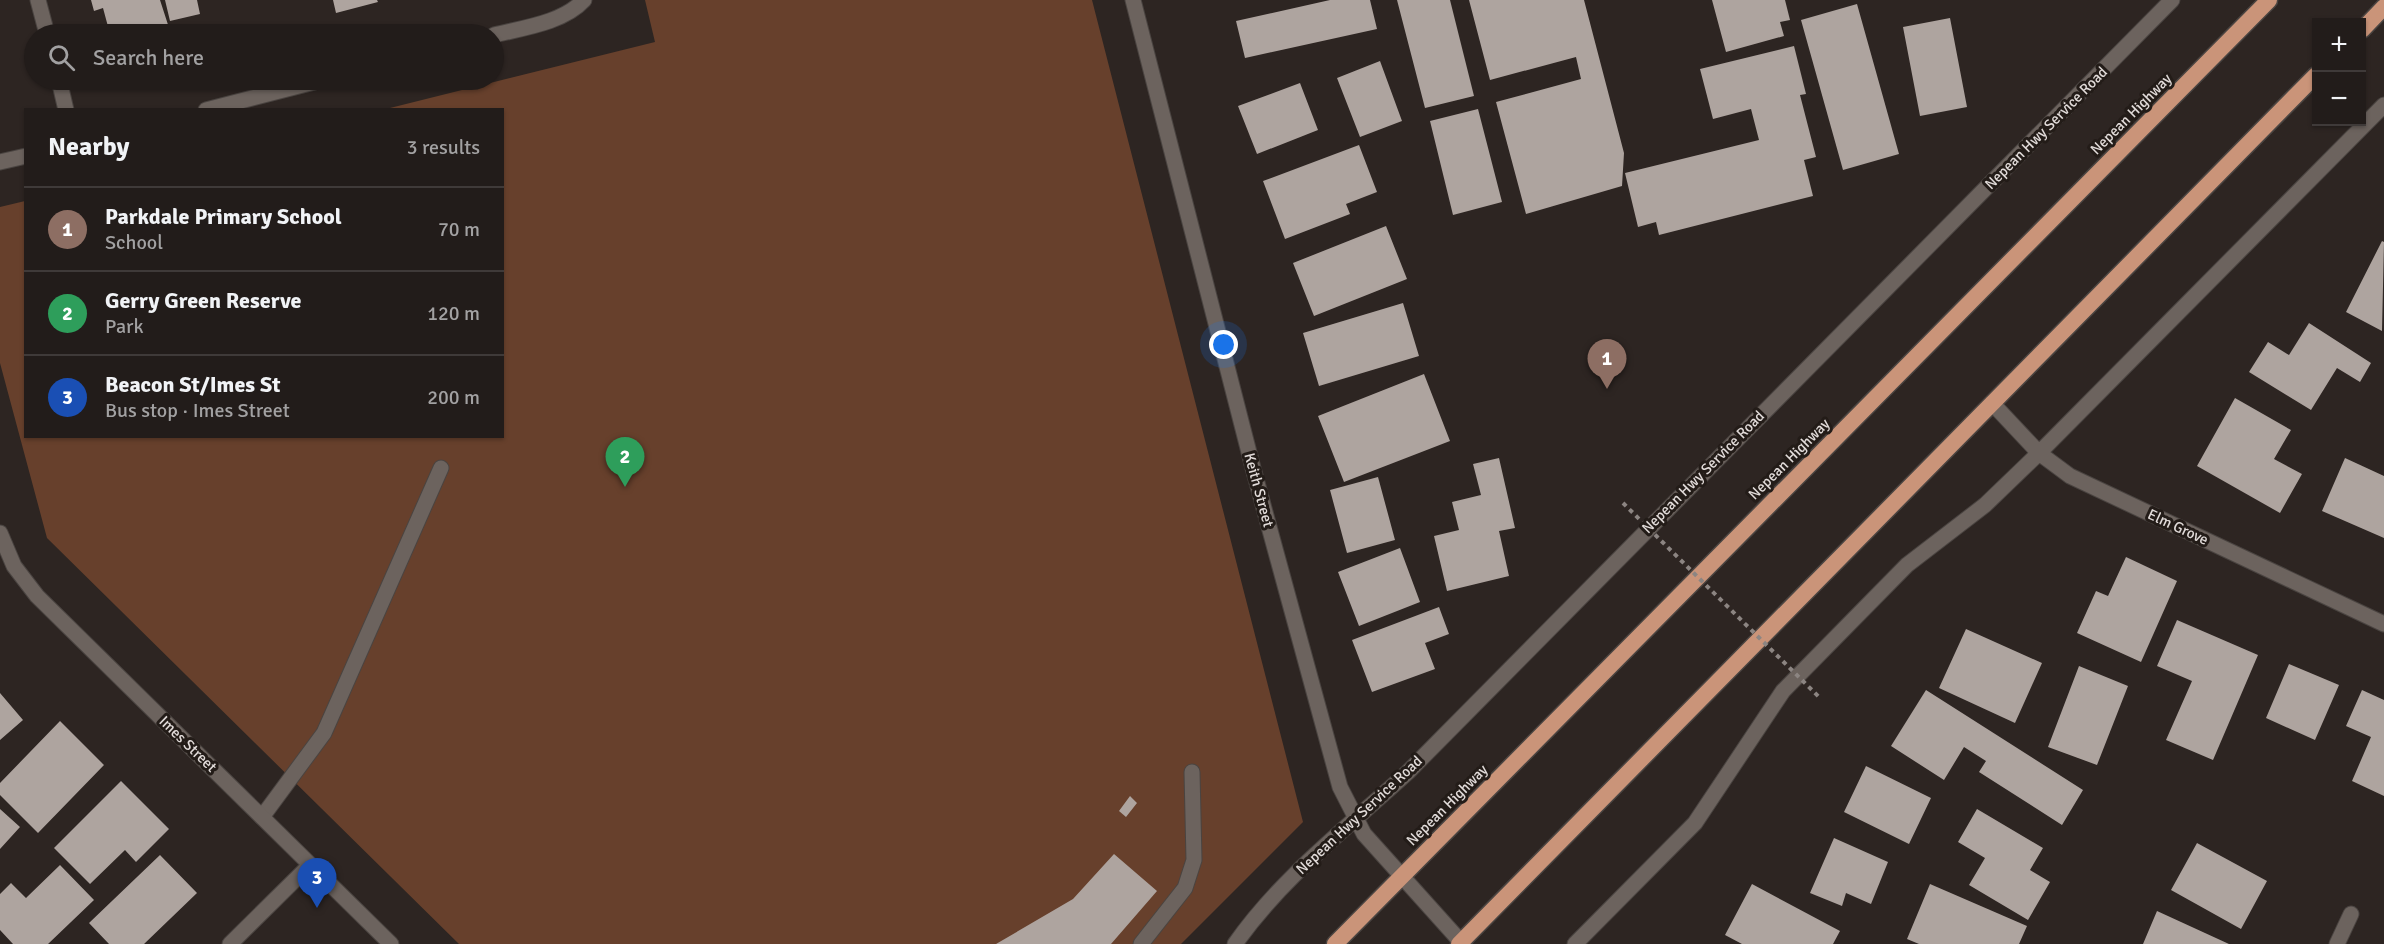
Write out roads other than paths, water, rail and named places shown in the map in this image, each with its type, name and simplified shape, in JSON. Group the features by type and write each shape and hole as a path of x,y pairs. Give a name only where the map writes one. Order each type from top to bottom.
{"highway":[{"name":"Nepean Highway","path":"1335,944 2269,0"},
{"path":"2366,25 2384,7"},
{"path":"1460,943 2312,79"}],"street":[{"path":"38,0 44,24"},
{"path":"504,33 561,16 577,8 584,0"},
{"name":"Keith Street","path":"1134,0 1256,480 1340,787 1364,834 1400,878 1460,943"},
{"name":"Nepean Hwy Service Road","path":"1235,944 1263,906 1355,818 1408,772 2172,0"},
{"path":"61,90 66,108"},
{"path":"214,108 283,90"},
{"path":"1575,944 1695,823 1783,691 1907,565 1985,505 2040,453 2384,105"},
{"path":"0,162 24,156"},
{"name":"Elm Grove","path":"1992,403 2040,453 2079,481 2384,624"},
{"path":"262,817 324,733 441,468"},
{"name":"Imes Street","path":"0,533 14,566 37,596 391,944"},
{"path":"1141,944 1185,888 1194,860 1192,772"},
{"path":"230,944 310,865"},
{"path":"2337,944 2351,914"}],"place":[{"name":"Parkdale Primary School","path":"1607,389"},
{"name":"Gerry Green Reserve","path":"625,487"},
{"name":"Beacon St/Imes St","path":"317,908"}]}
